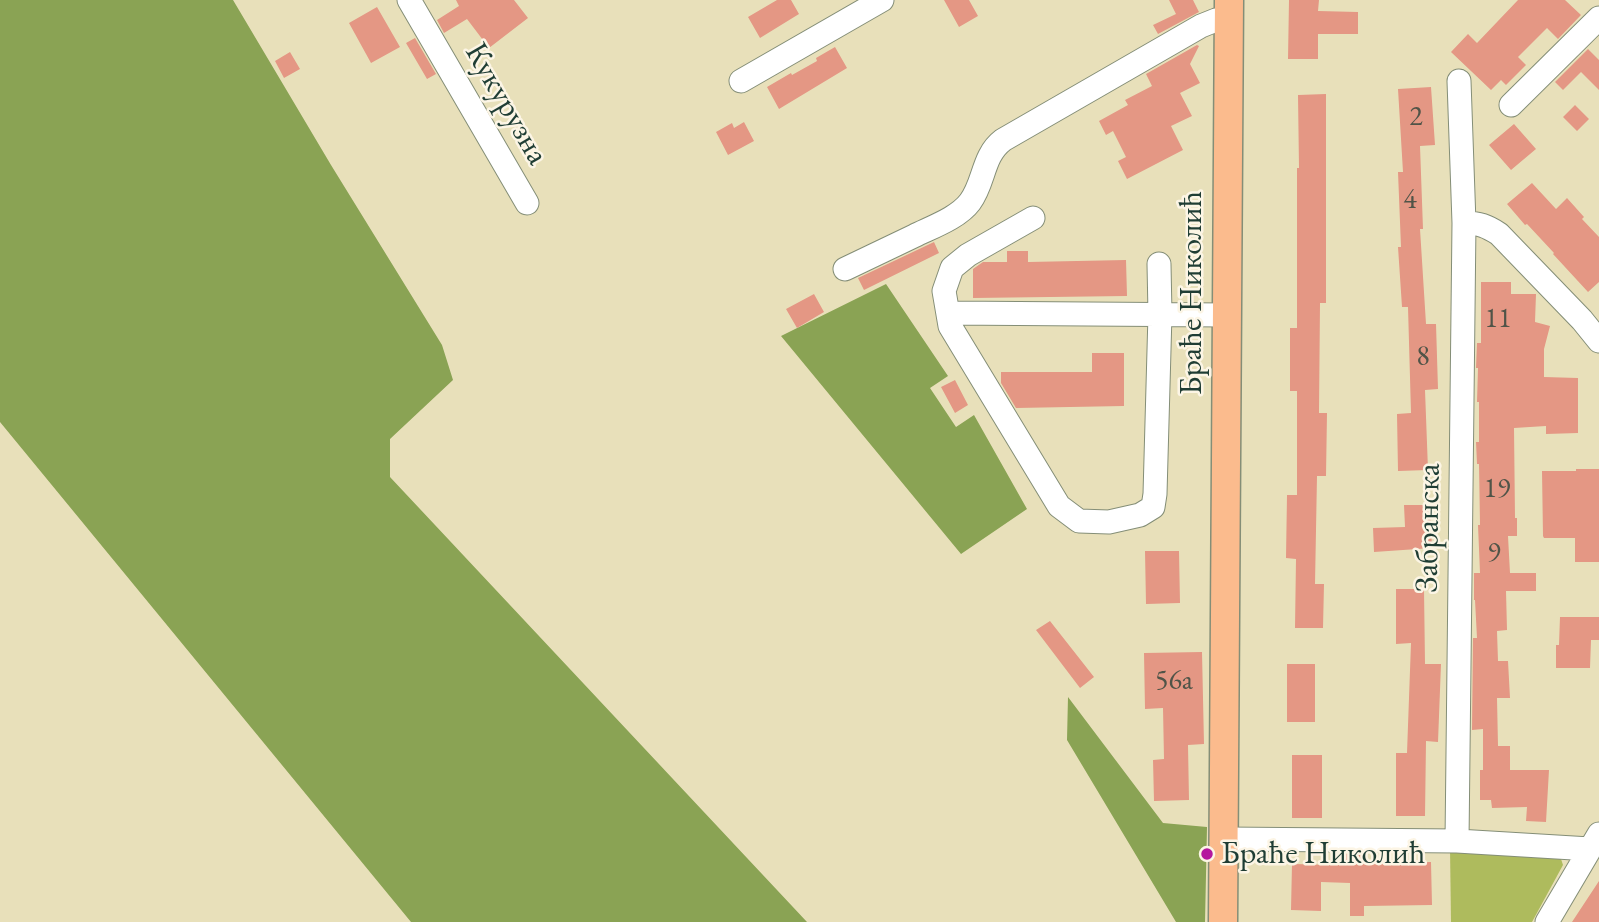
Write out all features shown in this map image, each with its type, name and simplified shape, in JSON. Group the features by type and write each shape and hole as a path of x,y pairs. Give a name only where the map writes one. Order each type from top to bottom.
{"main road":[{"name":"Браће Николић","path":"1223,922 1229,9"}],"street":[{"name":"Кукурузна","path":"409,0 527,203"},
{"path":"741,81 882,0"},
{"path":"845,269 964,209 975,193 990,153 1003,140 1201,26 1216,20 1229,9"},
{"path":"1511,105 1599,18"},
{"name":"Забранска","path":"1457,841 1464,223 1459,82"},
{"path":"1033,218 968,255 951,268 944,291 950,326 1059,506 1079,521 1108,522 1140,515 1153,507 1160,314 1159,264"},
{"path":"1464,223 1479,223 1499,234 1599,341"},
{"path":"948,313 1227,315"},
{"path":"1225,839 1595,842"},
{"path":"1547,922 1595,842"}],"green space":[{"path":"0,0 233,0 442,345 453,380 390,439 390,477 807,922 411,922 0,422"},
{"path":"886,284 948,376 930,388 956,427 974,415 1027,509 961,554 781,336"},
{"path":"1068,697 1163,823 1207,827 1205,922 1176,922 1067,740"},
{"path":"1450,847 1560,856 1563,865 1532,922 1451,922"}],"building":[{"path":"456,0 514,0 528,18 489,48 467,19 444,33 437,20 459,6"},
{"path":"777,0 791,0 799,14 760,38 748,17"},
{"path":"944,0 969,0 978,16 959,27"},
{"path":"1169,0 1193,0 1199,12 1158,34 1153,25 1176,14"},
{"path":"1289,0 1319,0 1318,11 1358,12 1358,34 1318,34 1318,59 1288,59"},
{"path":"1518,0 1565,0 1581,15 1558,39 1547,28 1518,57 1526,65 1506,85 1501,80 1491,90 1451,52 1468,34 1477,43"},
{"path":"377,7 400,47 371,63 349,23"},
{"path":"415,38 436,74 427,79 406,43"},
{"path":"1199,46 1190,64 1200,83 1180,93 1192,116 1171,126 1183,150 1127,179 1118,161 1126,157 1113,131 1106,135 1099,121 1128,105 1125,100 1152,86 1146,74"},
{"path":"835,47 847,68 779,109 767,87 817,61 816,58"},
{"path":"1588,49 1599,60 1599,90 1581,72 1563,90 1555,82"},
{"path":"290,52 300,69 284,78 275,61"},
{"path":"1431,87 1435,145 1420,146 1423,229 1420,229 1426,324 1436,324 1438,389 1425,390 1428,470 1398,471 1397,414 1411,413 1408,307 1402,307 1398,247 1401,247 1398,172 1403,172 1398,89"},
{"path":"1326,94 1326,303 1320,303 1319,413 1327,413 1326,476 1317,476 1315,584 1324,584 1323,628 1295,628 1296,559 1286,558 1287,495 1297,495 1297,391 1290,391 1290,328 1297,328 1298,95"},
{"path":"1575,105 1589,119 1577,131 1563,117"},
{"path":"744,122 754,141 728,155 716,132 732,123 734,128"},
{"path":"1514,124 1536,149 1511,170 1489,145"},
{"path":"1532,183 1556,209 1567,198 1599,237 1599,282 1588,292 1507,204"},
{"path":"934,242 939,253 864,290 858,278"},
{"path":"1007,251 1028,251 1028,262 1126,260 1127,296 973,298 973,269 983,262 1007,262"},
{"path":"1481,282 1511,282 1511,294 1536,294 1535,322 1550,326 1544,349 1544,377 1578,378 1578,433 1546,434 1546,426 1514,428 1517,536 1508,536 1510,573 1536,573 1536,591 1506,591 1507,630 1497,631 1498,661 1508,661 1510,698 1497,698 1498,746 1510,746 1510,770 1549,770 1546,822 1526,821 1527,807 1492,808 1491,800 1480,800 1483,729 1472,730 1473,638 1477,638 1474,573 1480,573 1479,464 1476,442 1479,442 1479,402 1476,368 1477,343 1481,343"},
{"path":"814,294 824,312 797,328 786,309"},
{"path":"1092,353 1124,353 1124,406 1016,408 1001,383 1001,372 1092,372"},
{"path":"955,380 968,405 955,413 941,387"},
{"path":"1599,469 1599,562 1575,562 1575,538 1543,536 1542,471"},
{"path":"1404,505 1430,505 1432,548 1374,552 1373,528 1405,527"},
{"path":"1145,551 1179,551 1180,603 1146,604"},
{"path":"1396,589 1424,589 1425,664 1441,664 1438,742 1426,741 1425,816 1396,816 1396,753 1407,753 1411,643 1396,644"},
{"path":"1560,617 1599,617 1599,640 1591,640 1590,668 1556,668"},
{"path":"1050,621 1094,677 1080,688 1036,630"},
{"path":"1202,652 1204,744 1188,745 1189,800 1154,801 1153,760 1164,759 1163,708 1145,709 1144,653"},
{"path":"1287,664 1315,664 1315,722 1287,722"},
{"path":"1292,755 1322,755 1322,818 1292,818"},
{"path":"1342,854 1365,854 1365,863 1431,862 1432,905 1364,906 1364,916 1350,916 1350,883 1321,882 1321,911 1291,910 1292,864 1337,865 1337,860 1342,860"},
{"path":"1599,881 1599,922 1572,922"}],"place":[{"name":"Браће Николић","path":"1207,854"}]}
